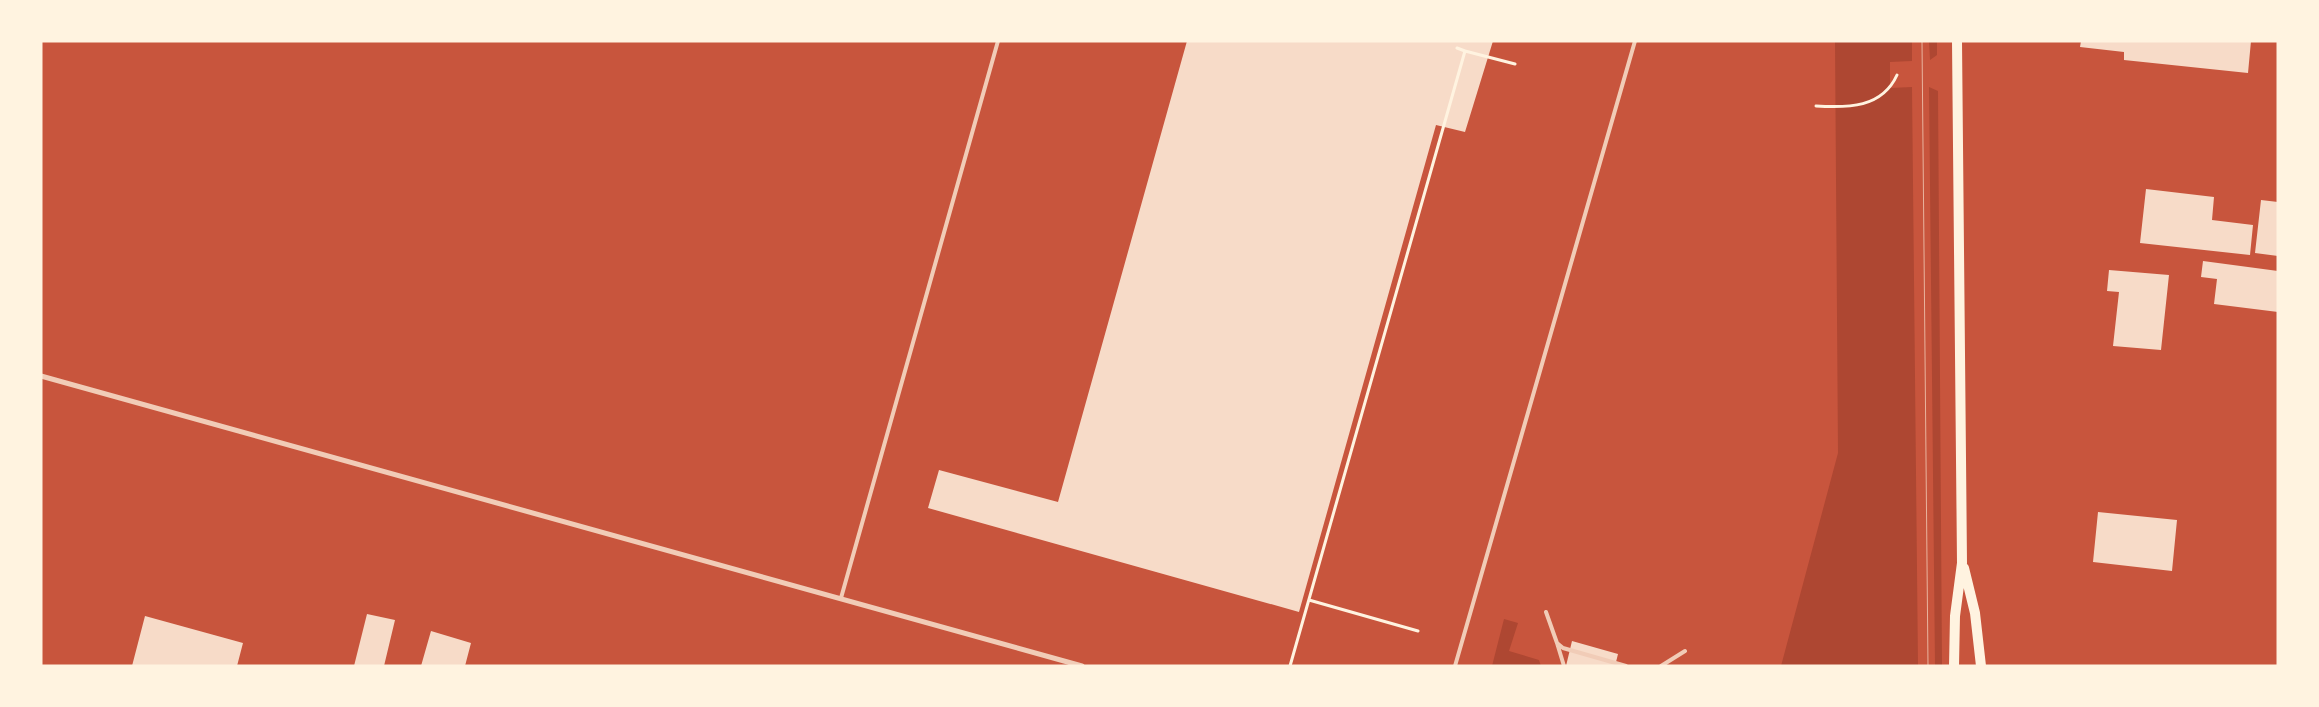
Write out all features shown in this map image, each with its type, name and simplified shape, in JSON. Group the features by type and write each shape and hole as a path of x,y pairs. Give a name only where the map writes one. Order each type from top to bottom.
{"main road":[{"path":"1954,666 1954,616 1962,562 1958,41"},
{"path":"1962,562 1975,613 1981,666"}],"street":[{"path":"41,376 1082,666"}],"lane":[{"path":"841,598 998,41"},
{"path":"1456,666 1635,41"},
{"path":"1546,612 1564,666"},
{"path":"1557,643 1563,648 1626,666"},
{"path":"1661,666 1685,651"}],"path":[{"path":"1457,48 1515,64"},
{"path":"1290,666 1465,51"},
{"path":"1816,106 1842,108 1861,105 1879,98 1892,84 1897,74"},
{"path":"1309,600 1418,631"}],"shaded area":[{"path":"1835,41 1912,41 1912,61 1890,62 1890,88 1912,87 1918,666 1781,666 1838,453"},
{"path":"1929,41 1937,41 1937,55 1930,60"},
{"path":"1929,87 1938,91 1942,666 1935,666"},
{"path":"1504,619 1518,623 1509,651 1539,660 1541,666 1492,666"}],"building":[{"path":"1187,41 1493,41 1465,132 1436,125 1299,612 928,508 939,470 1058,502"},
{"path":"2081,41 2251,41 2248,73 2124,60 2124,52 2080,47"},
{"path":"2146,189 2214,197 2212,220 2253,225 2250,255 2140,243"},
{"path":"2261,200 2278,202 2278,256 2255,253"},
{"path":"2203,261 2278,271 2278,312 2214,304 2217,279 2201,277"},
{"path":"2109,270 2169,275 2161,350 2113,346 2119,292 2107,291"},
{"path":"2098,512 2177,520 2172,571 2093,562"},
{"path":"367,614 395,620 384,666 354,666"},
{"path":"145,616 243,643 237,666 132,666"},
{"path":"431,631 471,643 465,666 421,666"},
{"path":"1572,641 1618,654 1615,666 1566,666"}],"tram line":[{"path":"1922,41 1928,666"}]}
